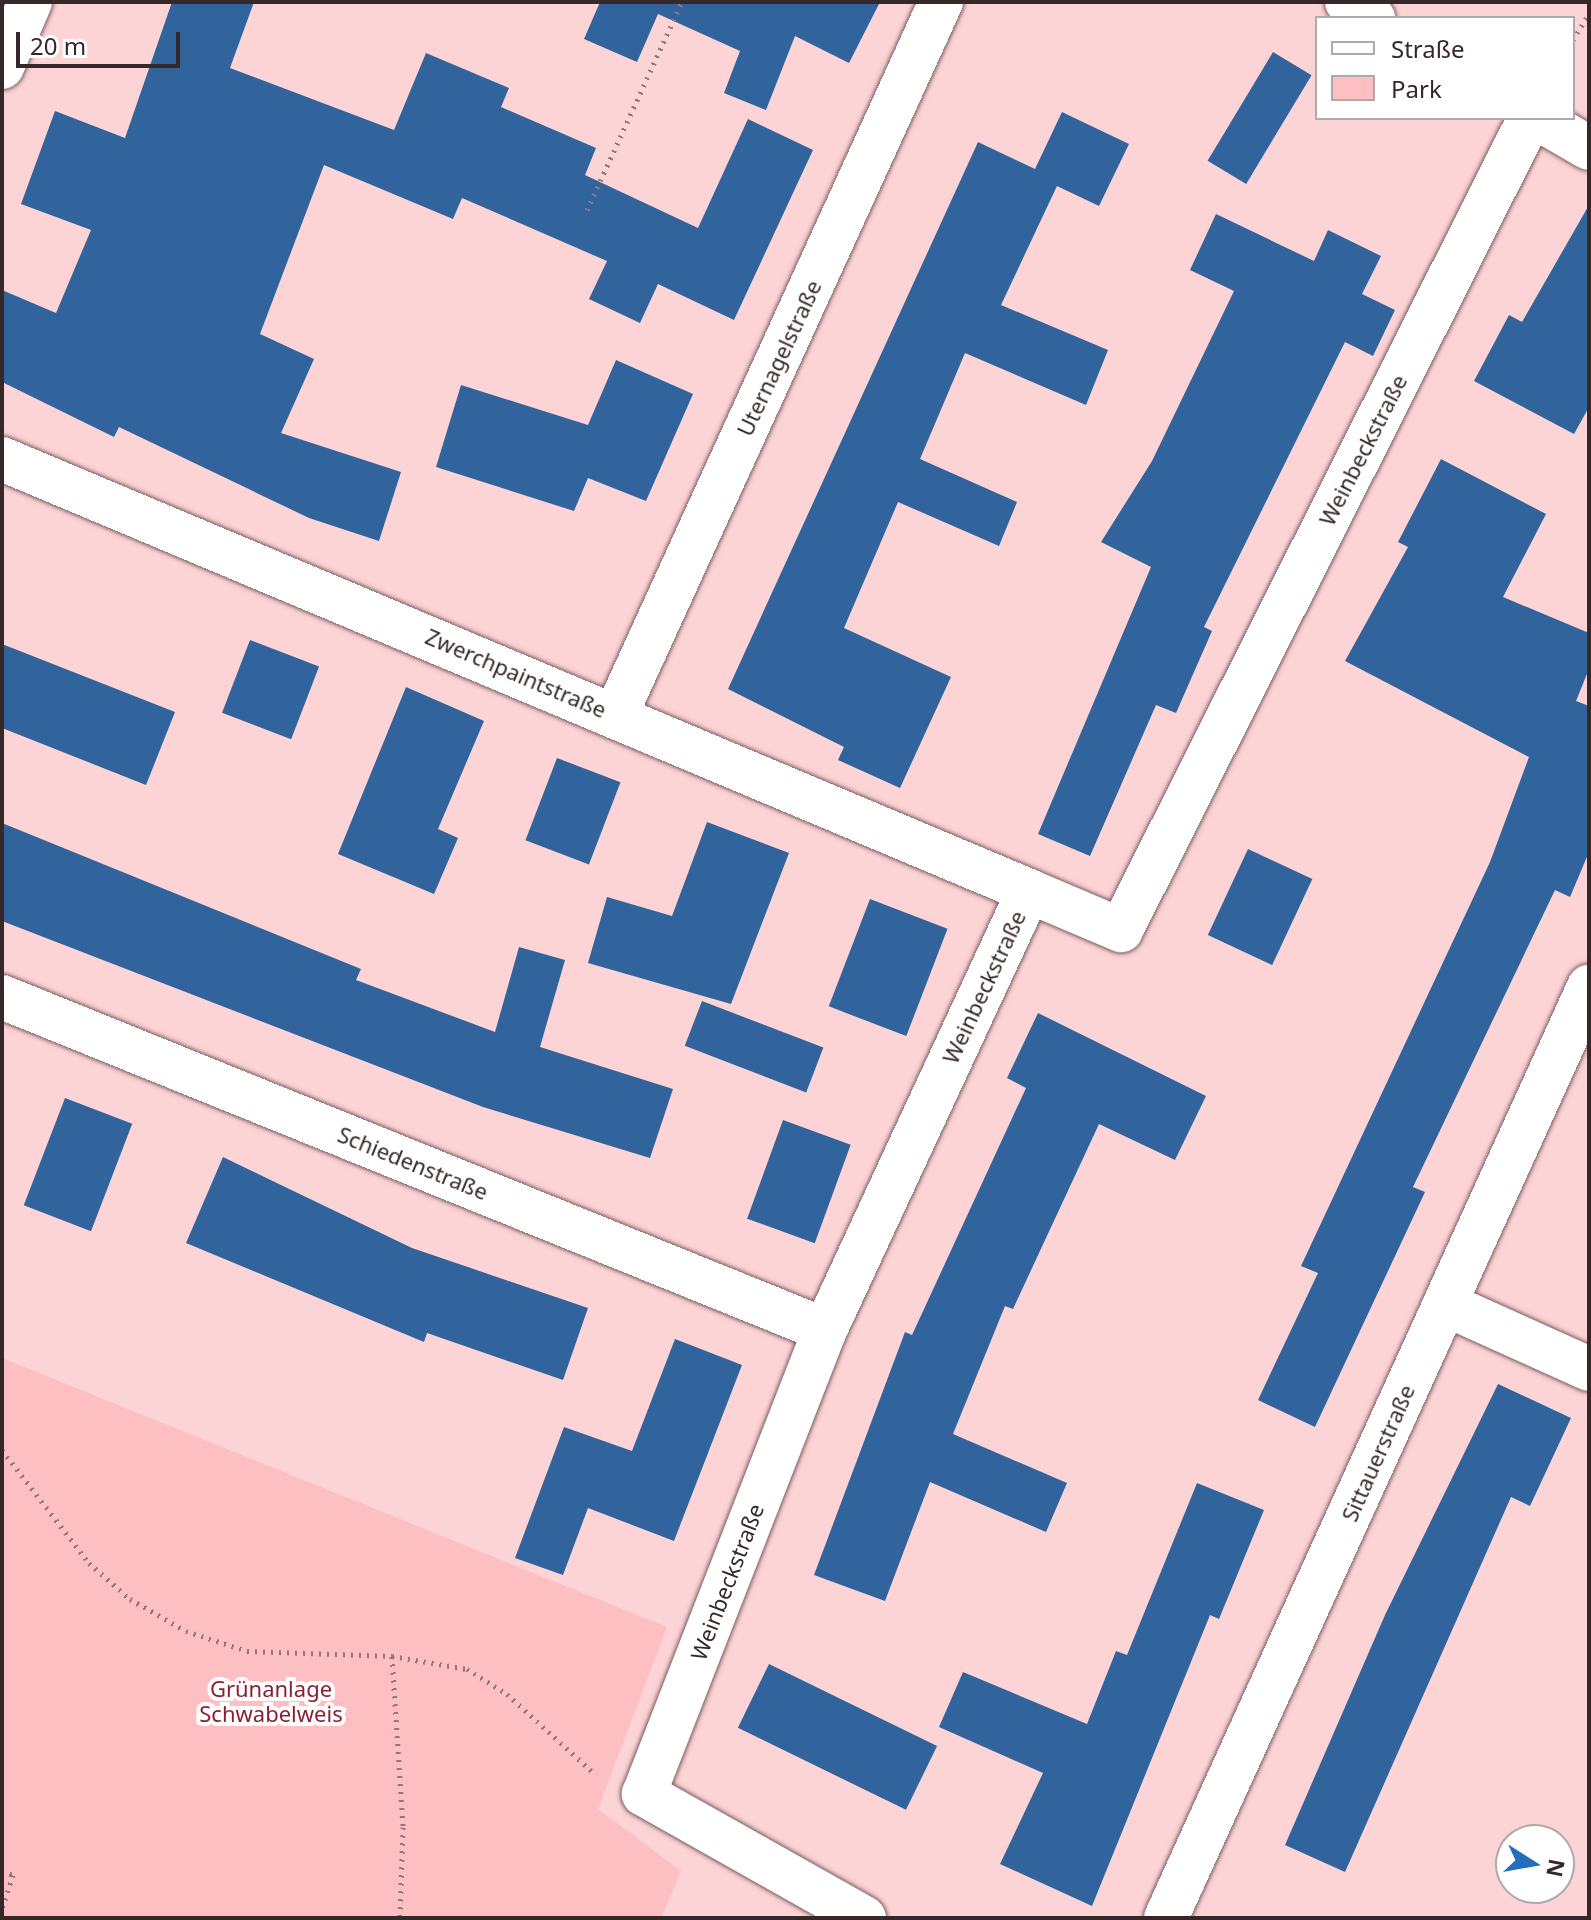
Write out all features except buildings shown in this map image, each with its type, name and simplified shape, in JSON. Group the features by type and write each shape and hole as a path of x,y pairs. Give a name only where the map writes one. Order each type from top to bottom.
{"street":[{"path":"2,67 30,2"},
{"name":"Uternagelstraße","path":"616,714 941,2"},
{"path":"1347,2 1370,16"},
{"name":"Weinbeckstraße","path":"644,1794 825,1330 1029,891 1121,930 1529,120"},
{"path":"1540,120 1589,148"},
{"name":"Zwerchpaintstraße","path":"2,459 616,714 1029,891"},
{"name":"Sittauerstraße","path":"1166,1918 1589,987"},
{"name":"Schiedenstraße","path":"2,997 825,1330"},
{"path":"1445,1304 1589,1369"},
{"path":"644,1794 864,1918"}],"path":[{"path":"587,210 682,2"},
{"path":"1575,37 1589,13"},
{"path":"2,1450 89,1563 130,1599 186,1631 247,1651 392,1656 467,1669 507,1694 596,1775 644,1794"},
{"path":"392,1656 403,1827 400,1918"},
{"path":"2,1871 13,1875 2,1908"}],"green space":[{"name":"Grünanlage Schwabelweis","path":"2,1358 667,1627 598,1809 681,1871 661,1918 2,1918"}]}
